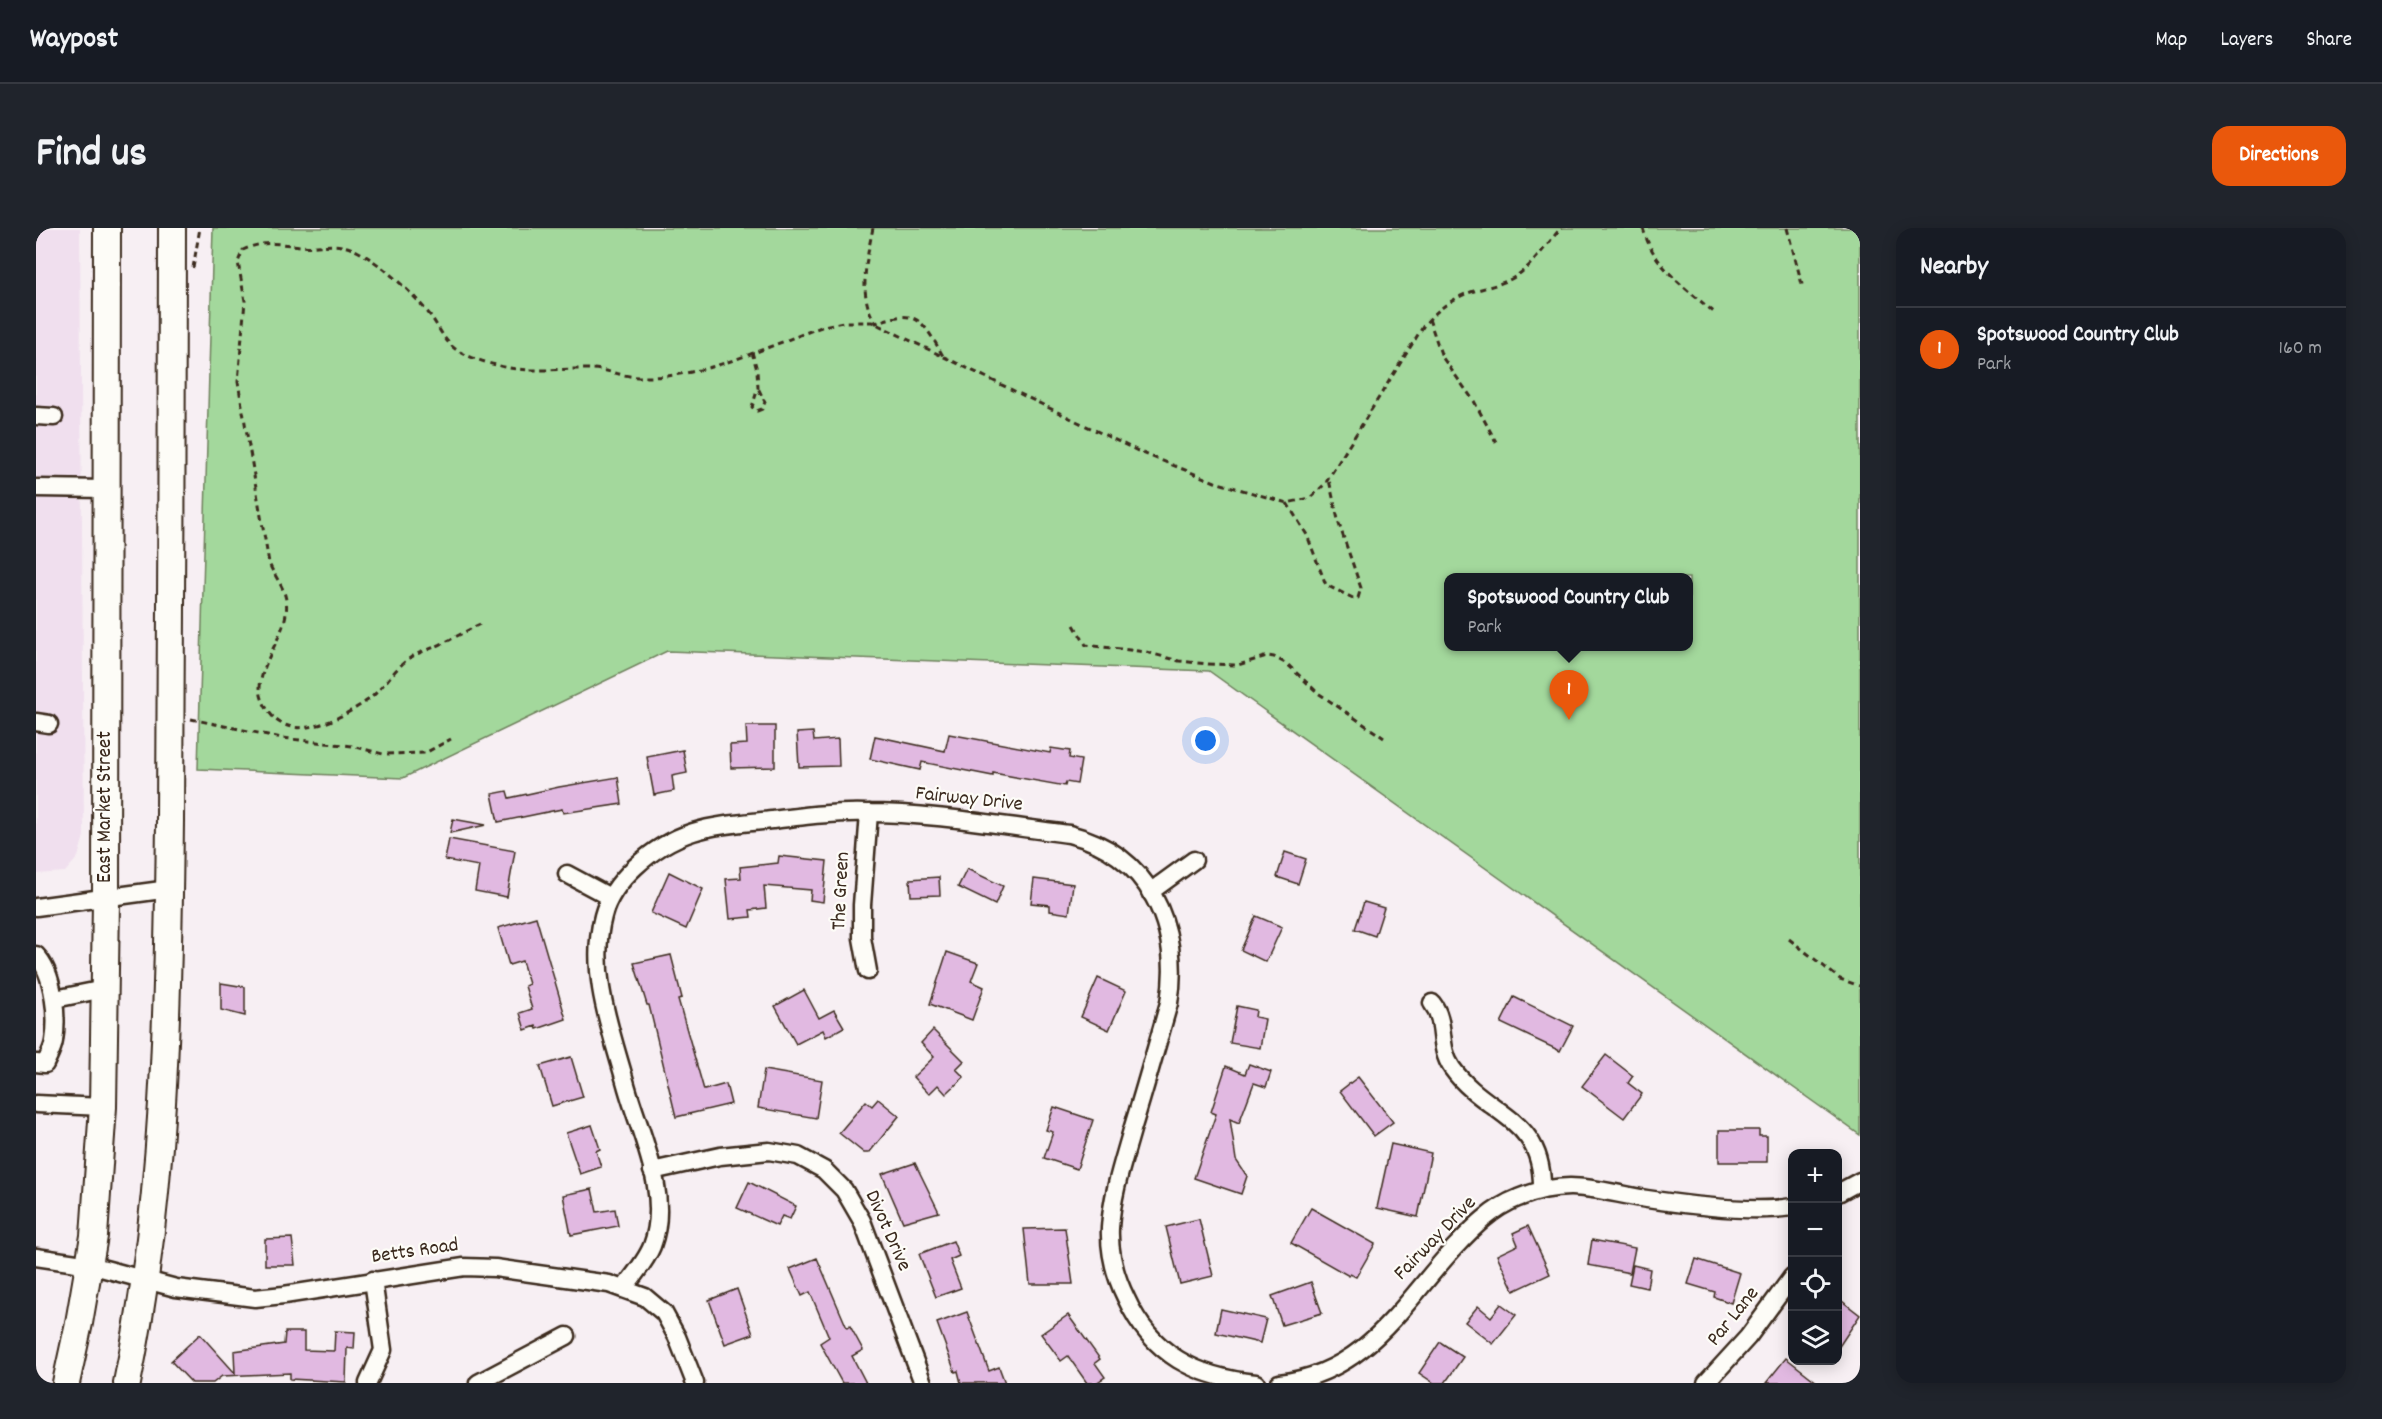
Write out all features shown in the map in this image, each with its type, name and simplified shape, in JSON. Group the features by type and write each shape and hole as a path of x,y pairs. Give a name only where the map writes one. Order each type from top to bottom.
{"highway":[{"name":"East Market Street","path":"66,1383 90,1265 103,1107 106,898 107,228"},
{"path":"130,1375 145,1280 158,1141 169,889 172,228"}],"street":[{"path":"36,416 54,417"},
{"path":"36,488 107,489"},
{"name":"Fairway Drive","path":"624,1288 645,1260 654,1240 658,1204 652,1171 629,1096 601,989 598,958 603,912 622,879 656,849 679,836 706,826 834,813 934,818 1081,837 1102,846 1121,859 1150,891 1160,907 1169,930 1173,954 1169,1003 1113,1204 1110,1234 1113,1260 1123,1293 1134,1316 1158,1346 1178,1360 1223,1378 1256,1383"},
{"name":"The Green","path":"868,970 862,938 862,905 869,813"},
{"path":"1150,891 1194,860"},
{"path":"567,874 610,897"},
{"path":"36,907 169,889"},
{"path":"36,955 43,963 55,999 54,1042 45,1064 36,1063"},
{"path":"55,999 104,989"},
{"path":"1432,1003 1439,1014 1442,1046 1450,1065 1474,1090 1515,1121 1529,1137 1540,1164 1542,1190"},
{"path":"36,1104 103,1107"},
{"name":"Divot Drive","path":"652,1171 720,1156 769,1151 798,1156 824,1170 844,1190 862,1221 923,1383"},
{"path":"1842,1191 1860,1181"},
{"name":"Fairway Drive","path":"1279,1383 1304,1381 1359,1354 1380,1334 1476,1225 1510,1201 1542,1190 1582,1186 1661,1201 1740,1208 1788,1207"},
{"name":"Betts Road","path":"36,1257 90,1265 176,1288 255,1298 482,1267 605,1283 645,1297 664,1313 677,1337 695,1383"},
{"path":"368,1383 383,1350 374,1280"},
{"name":"Par Lane","path":"1706,1383 1748,1337 1788,1282"},
{"path":"478,1383 567,1336"}],"path":[{"path":"873,228 865,292 871,316 876,323"},
{"path":"480,624 410,657 368,700 333,719 316,726 299,729 282,724 270,713 262,700 261,682 284,621 287,605 282,585 269,563 240,402 239,358 245,301 238,262 243,250 272,242 304,246 334,244 350,248 379,267 417,301 453,347 494,365 512,369 546,371 592,369 640,377 688,372 712,367 829,324 857,321 876,323 1155,459 1215,482 1287,503 1310,498 1320,490 1429,319 1458,297 1494,286 1519,273 1561,228"},
{"path":"1643,228 1650,249 1658,262 1716,314"},
{"path":"1787,228 1803,288"},
{"path":"876,323 903,315 912,316 924,328 944,358"},
{"path":"1429,319 1442,357 1474,401 1496,442"},
{"path":"752,352 757,370 758,388 752,407 757,411 762,409 765,402 758,388"},
{"path":"1287,503 1307,535 1326,585 1353,598 1358,598 1361,588 1339,524 1329,478"},
{"path":"1074,626 1086,645 1146,652 1186,662 1238,665 1267,656 1274,657 1287,664 1318,693 1384,738"},
{"path":"171,715 282,738 352,746 383,754 425,753 451,739"},
{"path":"1789,939 1840,979 1860,986"}],"shaded area":[{"path":"36,228 80,228 84,836 78,857 65,872 36,874"}],"green space":[{"path":"213,228 1860,228 1860,1135 1209,671 667,651 403,778 198,769"}],"building":[{"path":"746,726 775,726 775,767 731,768 730,745 747,744"},
{"path":"813,732 814,741 838,739 839,766 799,767 797,733"},
{"path":"949,734 1050,753 1051,748 1070,751 1069,758 1081,760 1077,784 1066,782 1065,786 993,773 993,776 922,762 920,770 870,759 875,736 945,751"},
{"path":"683,750 687,773 672,776 674,791 654,795 647,757"},
{"path":"618,777 622,804 563,813 562,809 498,822 492,794 507,791 509,798"},
{"path":"453,819 486,825 450,833"},
{"path":"449,839 515,851 507,897 475,891 479,866 445,860"},
{"path":"1285,852 1306,859 1298,884 1277,877"},
{"path":"779,856 827,861 823,902 810,900 811,890 764,886 766,908 750,910 751,917 730,919 726,879 741,878 740,867 778,863"},
{"path":"967,869 1003,886 995,905 958,887"},
{"path":"669,872 703,889 686,929 651,913"},
{"path":"939,877 940,895 911,896 910,879"},
{"path":"1034,879 1073,884 1069,914 1050,911 1050,905 1031,903"},
{"path":"1364,902 1384,908 1375,936 1355,929"},
{"path":"1256,916 1282,927 1266,962 1241,950"},
{"path":"536,917 566,1019 537,1029 536,1026 525,1030 520,1013 532,1009 525,986 529,984 522,961 509,965 498,928"},
{"path":"947,952 978,963 971,981 984,987 972,1020 930,1004"},
{"path":"671,955 682,998 678,999 704,1090 726,1084 731,1104 676,1117 649,1005 647,1005 634,963"},
{"path":"1098,978 1126,991 1109,1030 1081,1017"},
{"path":"221,983 245,987 245,1016 221,1010"},
{"path":"804,990 819,1018 834,1010 844,1027 826,1037 823,1030 796,1044 775,1006"},
{"path":"1514,997 1573,1026 1560,1051 1501,1023"},
{"path":"1237,1006 1256,1010 1255,1017 1265,1019 1260,1048 1230,1043"},
{"path":"933,1030 964,1061 956,1069 964,1077 946,1094 938,1085 929,1094 913,1077 934,1057 921,1043"},
{"path":"1606,1055 1633,1076 1628,1083 1642,1094 1624,1118 1582,1086"},
{"path":"571,1057 583,1097 552,1106 540,1066"},
{"path":"1249,1064 1271,1072 1266,1087 1254,1083 1239,1123 1230,1119 1236,1160 1247,1176 1241,1194 1194,1178 1216,1114 1211,1112 1226,1066 1245,1074"},
{"path":"764,1070 822,1080 816,1118 758,1108"},
{"path":"1358,1077 1393,1122 1374,1136 1340,1091"},
{"path":"878,1099 899,1116 869,1153 864,1153 839,1133 866,1101 872,1106"},
{"path":"1054,1107 1093,1120 1077,1169 1044,1158 1053,1132 1046,1130"},
{"path":"592,1125 600,1149 596,1151 601,1167 580,1174 566,1133"},
{"path":"1719,1130 1759,1130 1759,1136 1767,1136 1767,1162 1719,1162"},
{"path":"1391,1144 1431,1153 1418,1217 1377,1208"},
{"path":"915,1163 939,1212 903,1222 882,1174"},
{"path":"749,1182 796,1206 790,1219 782,1216 777,1226 737,1208"},
{"path":"592,1189 597,1212 615,1209 618,1226 571,1235 563,1195"},
{"path":"1311,1208 1375,1244 1356,1277 1350,1274 1349,1276 1291,1243"},
{"path":"1199,1219 1213,1276 1180,1284 1166,1227"},
{"path":"1528,1226 1550,1274 1514,1291 1497,1255 1518,1245 1513,1233"},
{"path":"1065,1228 1073,1284 1030,1284 1024,1229"},
{"path":"292,1238 295,1265 265,1265 265,1239"},
{"path":"1592,1240 1635,1248 1630,1273 1588,1265"},
{"path":"953,1241 959,1256 950,1260 961,1288 936,1297 919,1254"},
{"path":"817,1258 847,1328 850,1326 863,1350 852,1356 866,1383 842,1383 820,1343 829,1337 810,1292 802,1296 790,1269"},
{"path":"1696,1259 1740,1273 1731,1303 1714,1297 1715,1292 1688,1284"},
{"path":"1633,1265 1650,1269 1647,1288 1629,1284"},
{"path":"1311,1282 1322,1313 1282,1325 1272,1296"},
{"path":"737,1289 753,1334 725,1344 709,1300"},
{"path":"1842,1301 1860,1315 1842,1342"},
{"path":"1501,1304 1516,1315 1493,1344 1465,1322 1478,1306 1491,1317"},
{"path":"1221,1309 1266,1319 1260,1343 1216,1333"},
{"path":"967,1312 989,1371 999,1367 1005,1383 961,1383 958,1371 955,1372 937,1323"},
{"path":"1068,1315 1100,1359 1095,1363 1105,1377 1096,1383 1087,1383 1068,1356 1061,1361 1041,1334"},
{"path":"335,1331 355,1332 354,1349 347,1348 346,1382 290,1379 290,1373 222,1376 213,1383 192,1383 171,1361 200,1334 235,1373 234,1351 284,1344 285,1332 304,1332 304,1350 334,1351"},
{"path":"1440,1342 1463,1357 1445,1383 1434,1383 1419,1373"},
{"path":"1786,1358 1788,1365 1795,1365 1818,1383 1766,1383"}],"place":[{"name":"Spotswood Country Club","path":"1569,720"}]}
